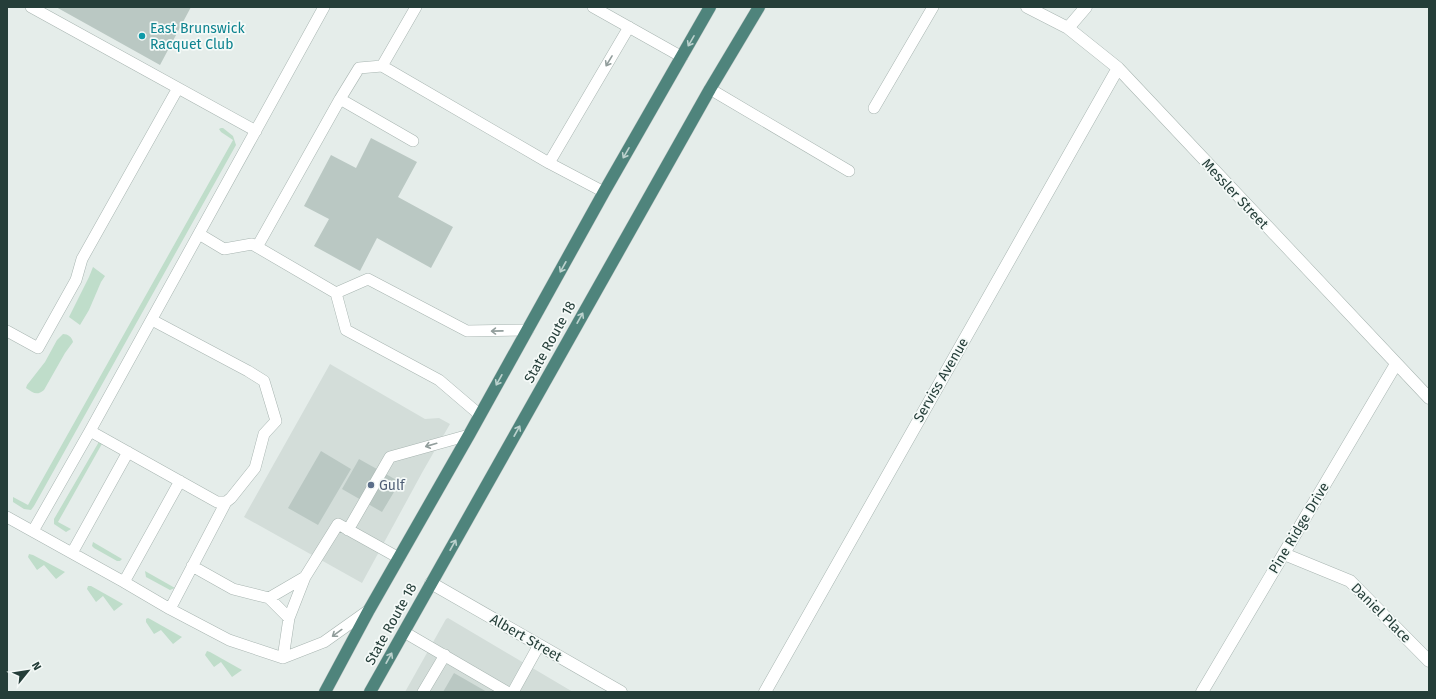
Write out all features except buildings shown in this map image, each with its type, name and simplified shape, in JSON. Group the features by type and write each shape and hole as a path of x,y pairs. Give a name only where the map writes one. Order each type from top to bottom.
{"highway":[{"name":"State Route 18","path":"325,692 369,610 469,435 604,192 710,7"},
{"name":"State Route 18","path":"370,692 710,89 759,7"}],"street":[{"name":"Messler Street","path":"1028,7 1068,28 1118,68 1429,398"},
{"path":"1068,28 1086,7"},
{"name":"Serviss Avenue","path":"765,692 1118,68"},
{"name":"Pine Ridge Drive","path":"1202,692 1396,364"},
{"name":"Daniel Place","path":"1284,554 1350,581 1429,661"},
{"name":"Albert Street","path":"431,583 621,692"}],"lane":[{"path":"31,7 256,132"},
{"path":"33,531 152,320 324,7"},
{"path":"382,66 416,7"},
{"path":"593,7 682,57"},
{"path":"874,108 933,7"},
{"path":"549,163 629,27"},
{"path":"257,247 359,68 382,66 549,163 604,192"},
{"path":"7,331 38,348 76,280 82,259 178,88"},
{"path":"710,89 849,171"},
{"path":"340,99 413,141"},
{"path":"199,234 224,249 252,244 336,293 346,330 439,380 480,415"},
{"path":"336,293 368,279 467,331 528,330"},
{"path":"152,320 264,381 276,421 264,434 255,468 240,488 226,502 170,609"},
{"path":"90,431 217,502 226,502"},
{"path":"348,530 390,457 469,435"},
{"path":"72,553 128,452"},
{"path":"124,582 180,481"},
{"path":"7,517 170,609 229,640 283,658 324,642 369,610"},
{"path":"283,658 289,618 305,577 338,524 399,558"},
{"path":"192,566 233,589 269,598 289,618"},
{"path":"269,598 305,577"},
{"path":"404,632 507,692"},
{"path":"513,692 539,645"},
{"path":"423,692 445,655"}],"shaded area":[{"path":"330,364 425,419 439,418 450,424 362,583 244,517"},
{"path":"448,618 573,692 405,692 446,619"}],"green space":[{"path":"221,128 233,136 236,145 34,506 31,510 24,509 13,502 13,497 28,505 233,140 221,132 219,129"},
{"path":"93,267 105,276 80,325 69,317"},
{"path":"63,334 70,336 73,342 44,390 39,393 35,393 26,388 45,362 57,340"},
{"path":"100,440 103,442 58,522 71,529 66,532 54,524 54,519"},
{"path":"93,542 122,559 117,561 94,548 92,546"},
{"path":"29,554 65,572 56,579 44,565 37,570 28,557"},
{"path":"145,571 175,588 170,590 146,577"},
{"path":"88,586 91,586 123,604 114,611 103,596 96,602 87,589"},
{"path":"148,618 182,637 173,644 161,630 154,634 146,622 146,619"},
{"path":"207,651 242,670 232,677 221,662 214,667 205,655"}],"place":[{"name":"East Brunswick Racquet Club","path":"142,36"},
{"name":"Gulf","path":"371,485"}]}
